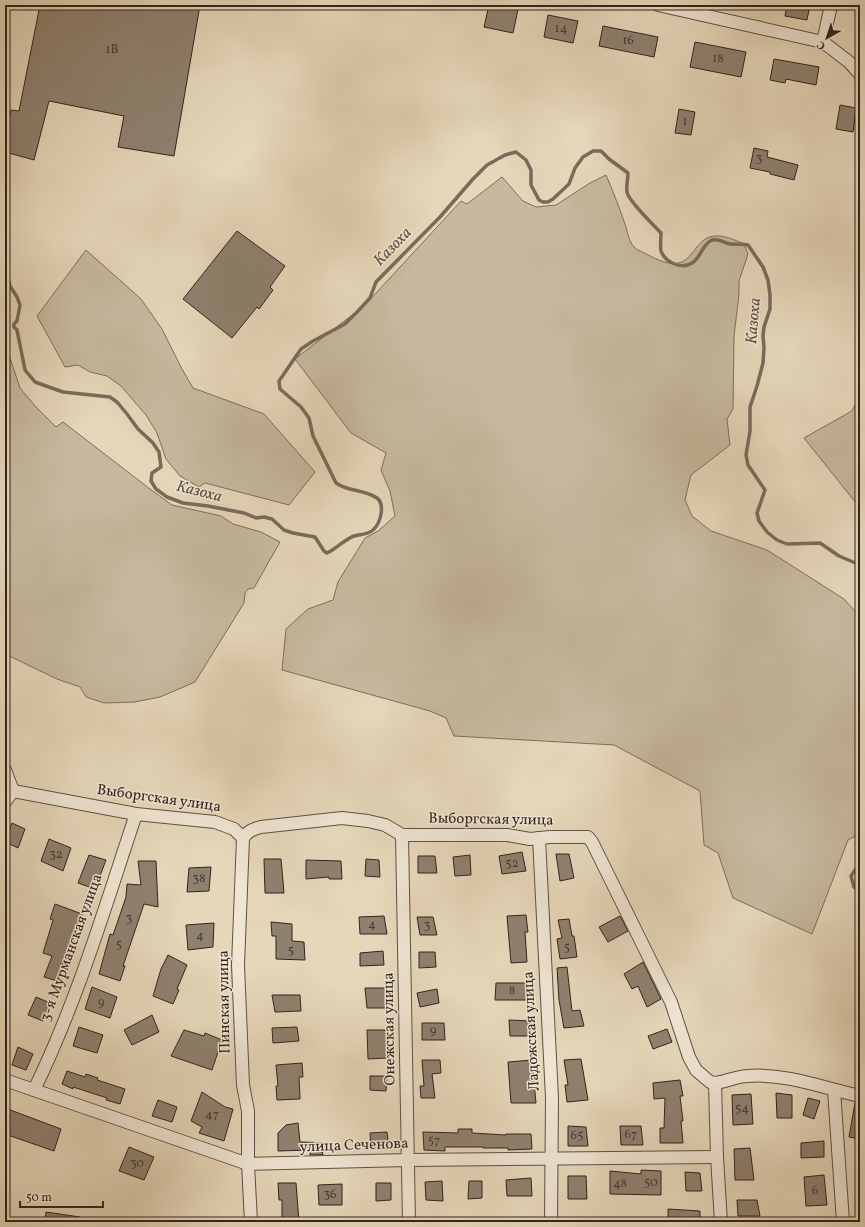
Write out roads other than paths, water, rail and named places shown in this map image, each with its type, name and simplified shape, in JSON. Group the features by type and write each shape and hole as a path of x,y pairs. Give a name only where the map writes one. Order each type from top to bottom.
{"street":[{"path":"658,5 823,42 849,62 860,74"},
{"path":"823,42 831,5"},
{"path":"5,770 13,791 5,802"},
{"name":"Выборгская улица","path":"13,791 136,814 214,822 234,828 242,838"},
{"name":"3-я Мурманская улица","path":"34,1090 48,1060 91,949 136,814"},
{"path":"242,838 250,830 261,827 342,818 368,821 385,825 402,835"},
{"name":"Выборгская улица","path":"402,835 507,835 530,839 588,837 592,842 671,1002 689,1057 696,1070 710,1082 715,1083"},
{"name":"Онежская улица","path":"402,835 409,1222"},
{"name":"Пинская улица","path":"242,838 238,965 243,1085 248,1111 248,1164 251,1222"},
{"name":"Ладожская улица","path":"539,838 551,1090 551,1222"},
{"path":"721,1222 715,1083 746,1076 764,1076 804,1081 860,1096"},
{"name":"улица Сеченова","path":"5,1080 248,1164 408,1160 552,1160 717,1157"},
{"path":"834,1090 843,1222"}],"waterway":[{"name":"Казоха","path":"5,266 10,286 20,305 17,321 14,324 14,327 17,330 25,370 35,382 63,392 110,397 117,402 138,429 153,443 159,452 161,467 152,473 151,481 156,489 167,497 183,503 244,513 256,518 264,517 272,519 284,530 315,537 327,553 351,537 372,531 379,522 381,504 377,498 372,495 346,488 336,483 313,436 309,418 301,407 280,389 279,381 301,349 345,324 358,311 370,298 376,282 440,217 487,165 505,155 516,152 526,160 531,170 531,185 539,200 548,202 569,184 575,168 583,157 593,151 601,151 628,173 628,196 636,207 661,233 661,251 663,255 674,264 683,266 692,263 698,258 709,242 712,240 717,240 730,244 748,245 763,267 768,280 770,309 764,327 763,363 750,407 750,431 746,455 748,465 765,490 757,513 759,521 767,532 777,540 787,544 820,543 839,556 860,565"},
{"name":"Казоха","path":"860,865 851,876 854,887 860,891"}]}
